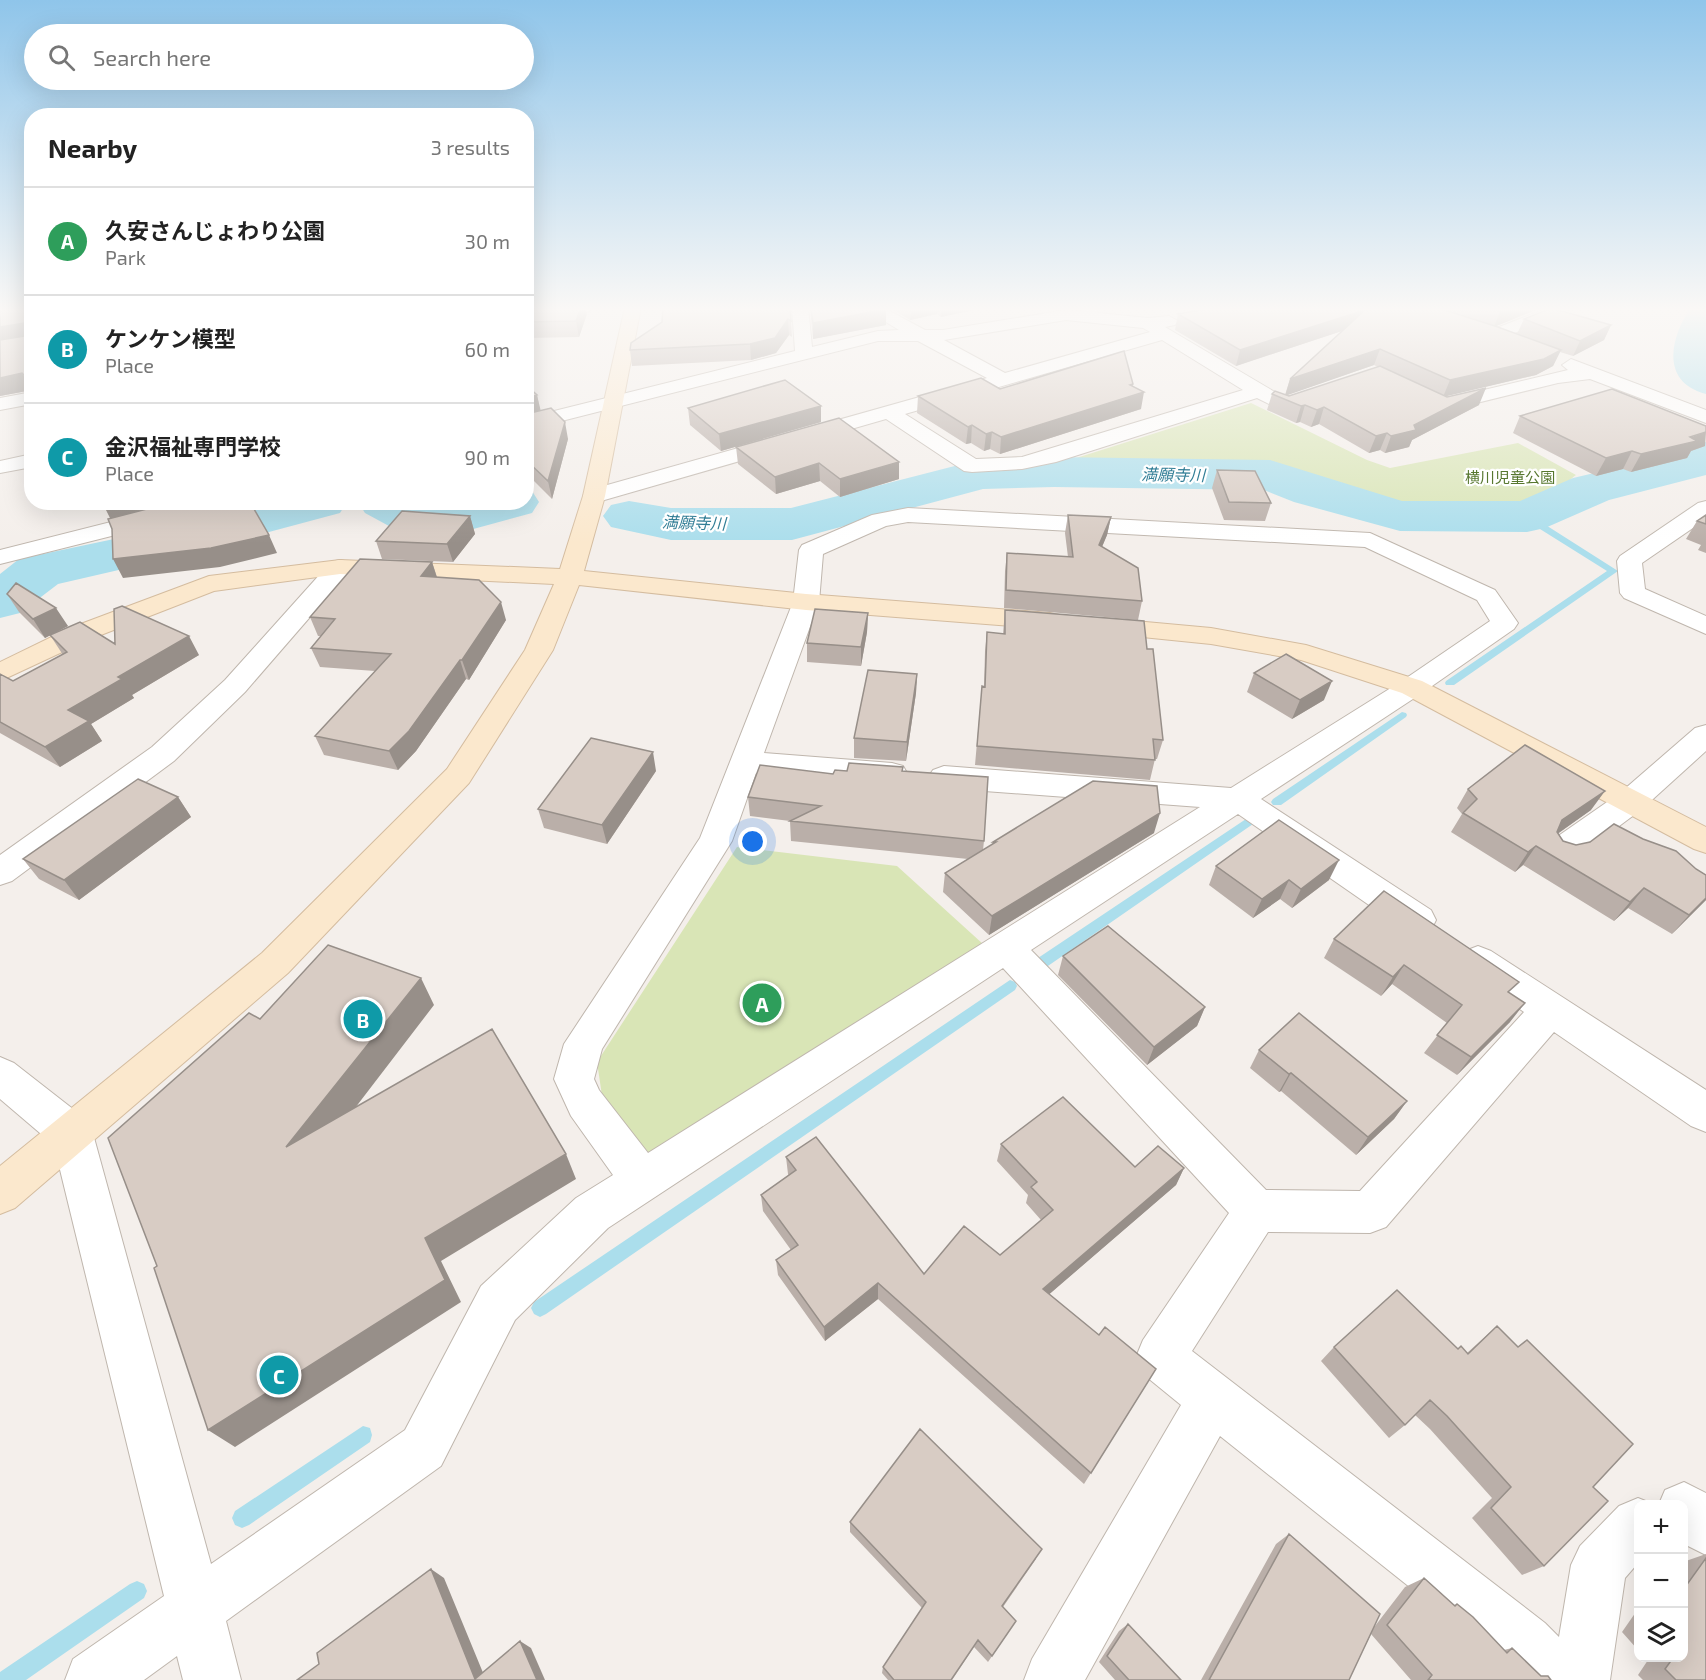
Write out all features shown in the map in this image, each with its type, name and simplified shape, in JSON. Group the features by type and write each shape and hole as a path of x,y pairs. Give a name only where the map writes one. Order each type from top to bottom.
{"street":[{"path":"0,1194 275,963 458,776 539,650 570,577 594,496 619,385"},
{"path":"534,422 677,385"},
{"path":"594,496 984,385"},
{"path":"1250,385 1283,405 1324,391"},
{"path":"1422,397 1441,406 1524,385"},
{"path":"1624,385 1706,417"},
{"path":"888,412 972,466 1022,463 1048,457 1259,391"},
{"path":"0,404 24,400"},
{"path":"0,467 24,462"},
{"path":"1706,508 1629,561 1633,593 1706,627"},
{"path":"0,557 187,510"},
{"path":"94,1680 423,1448 498,1303 592,1213 1412,687 1505,623 1486,595 1370,540 908,515 880,520 811,550 806,602 715,841 584,1044 574,1079 585,1103 643,1180"},
{"path":"0,872 163,754 235,686 340,567"},
{"path":"0,673 79,634 209,584 340,567 570,577 806,602 1211,636 1306,653 1412,687 1706,841"},
{"path":"1563,850 1632,801 1706,735"},
{"path":"745,762 1238,799 1706,1113"},
{"path":"1006,947 1256,1211 1370,1212 1551,1009"},
{"path":"0,1075 72,1134 212,1680"},
{"path":"1256,1211 1160,1357 1525,1643 1560,1680"},
{"path":"1053,1680 1213,1398"},
{"path":"1688,1513 1706,1528"},
{"path":"1581,1680 1599,1565 1634,1529"}],"green space":[{"name":"横川児童公園","path":"1251,403 1367,460 1390,468 1518,443 1576,475 1552,496 1537,505 1511,510 1479,510 1404,503 1297,479 1272,470 1054,465"},
{"path":"737,847 897,866 983,944 644,1157 604,1109 597,1062"}],"building":[{"path":"766,385 792,385 821,406 719,434 688,408"},
{"path":"955,385 994,385 1000,389 1012,385 1131,385 1144,392 1001,437 992,432 986,434 972,425 968,427 918,396"},
{"path":"1321,385 1422,385 1447,397 1486,388 1414,425 1416,430 1391,436 1387,433 1376,436 1324,407 1317,410 1305,405 1301,406 1272,394 1275,391 1289,396"},
{"path":"1612,389 1706,426 1706,432 1690,437 1697,441 1641,454 1632,451 1606,458 1520,416"},
{"path":"551,408 565,422 548,481 534,468 534,412"},
{"path":"839,418 899,462 840,479 819,463 775,477 736,447"},
{"path":"1217,470 1255,471 1271,503 1229,502"},
{"path":"143,510 255,510 269,535 211,548 113,559 112,529 108,519"},
{"path":"402,511 470,516 447,544 376,541"},
{"path":"1068,515 1111,517 1099,545 1138,568 1142,601 1006,590 1007,553 1073,557"},
{"path":"1706,515 1706,524 1697,521"},
{"path":"360,559 432,562 421,576 479,580 501,602 462,660 409,731 389,751 315,736 391,654 311,648 335,619 310,617"},
{"path":"16,583 56,608 33,619 7,594"},
{"path":"122,606 189,636 118,677 122,679 68,710 89,721 45,747 0,722 0,674 13,681 67,652 50,635 80,622 115,644 114,609"},
{"path":"815,609 868,613 861,647 807,643"},
{"path":"1005,610 1144,621 1147,649 1153,649 1163,740 1153,739 1155,760 977,746 982,686 985,687 987,632 1005,634"},
{"path":"1286,654 1332,681 1300,700 1254,673"},
{"path":"868,670 917,674 907,742 854,738"},
{"path":"591,738 653,752 602,825 538,809"},
{"path":"1525,745 1605,791 1562,820 1557,832 1563,841 1576,845 1590,842 1614,824 1643,839 1676,851 1706,875 1706,898 1689,915 1644,888 1630,902 1536,846 1528,852 1463,813 1477,799 1468,789"},
{"path":"849,763 903,767 902,771 988,777 984,841 790,821 821,806 748,797 760,765 833,774 835,770 847,771"},
{"path":"138,779 178,797 64,880 23,859"},
{"path":"1093,781 1157,786 1160,813 992,916 945,873 996,842 993,842"},
{"path":"1279,820 1339,860 1301,889 1289,880 1262,899 1216,866"},
{"path":"1384,891 1519,982 1508,992 1525,1003 1471,1057 1437,1035 1462,1005 1404,965 1393,977 1334,939"},
{"path":"1108,926 1205,1007 1154,1047 1063,956"},
{"path":"328,945 421,978 286,1147 492,1029 566,1154 425,1238 445,1280 208,1430 154,1268 157,1266 108,1138 249,1013 260,1019"},
{"path":"1299,1013 1407,1101 1368,1137 1291,1073 1289,1074 1259,1050"},
{"path":"1063,1097 1135,1167 1158,1146 1184,1168 1043,1289 1099,1335 1105,1327 1156,1369 1091,1473 878,1283 824,1327 776,1260 798,1245 761,1195 796,1170 786,1157 816,1137 924,1274 964,1226 1000,1255 1053,1210 1031,1187 1037,1182 1001,1144"},
{"path":"1397,1290 1458,1349 1461,1346 1468,1354 1497,1326 1518,1347 1527,1340 1633,1444 1593,1487 1608,1501 1544,1566 1491,1508 1511,1487 1447,1416 1430,1400 1405,1425 1334,1347"},
{"path":"920,1429 1042,1549 1002,1606 1016,1621 992,1656 978,1640 951,1680 894,1680 883,1667 926,1602 850,1522"},
{"path":"1289,1534 1380,1614 1349,1680 1209,1680"},
{"path":"1706,1558 1706,1680 1676,1680 1665,1669 1670,1662 1688,1662 1688,1583"},
{"path":"431,1569 475,1679 520,1641 537,1680 297,1680 319,1664 317,1653"},
{"path":"1424,1578 1455,1606 1457,1604 1473,1617 1507,1653 1512,1648 1541,1676 1548,1676 1551,1680 1428,1680 1432,1675 1387,1625"},
{"path":"1128,1624 1181,1680 1129,1680 1107,1656"}],"waterway":[{"name":"満願寺川","path":"629,516 671,524 792,524 982,474 1054,472 1270,475 1312,491 1400,516 1527,517 1591,489 1697,463 1706,456"},
{"name":"満願寺川","path":"0,601 39,571 156,546 292,510"},
{"name":"満願寺川","path":"398,510 407,515 466,516 487,510"},
{"path":"1450,683 1613,571 1527,517"},
{"path":"1277,802 1402,715"},
{"path":"1040,964 1249,821"},
{"path":"540,1308 1010,986"},
{"path":"242,1518 363,1435"},
{"path":"8,1680 137,1591"}],"place":[{"name":"久安さんじょわり公園","path":"762,1003"},
{"name":"ケンケン模型","path":"363,1019"},
{"name":"金沢福祉専門学校","path":"279,1375"}]}
